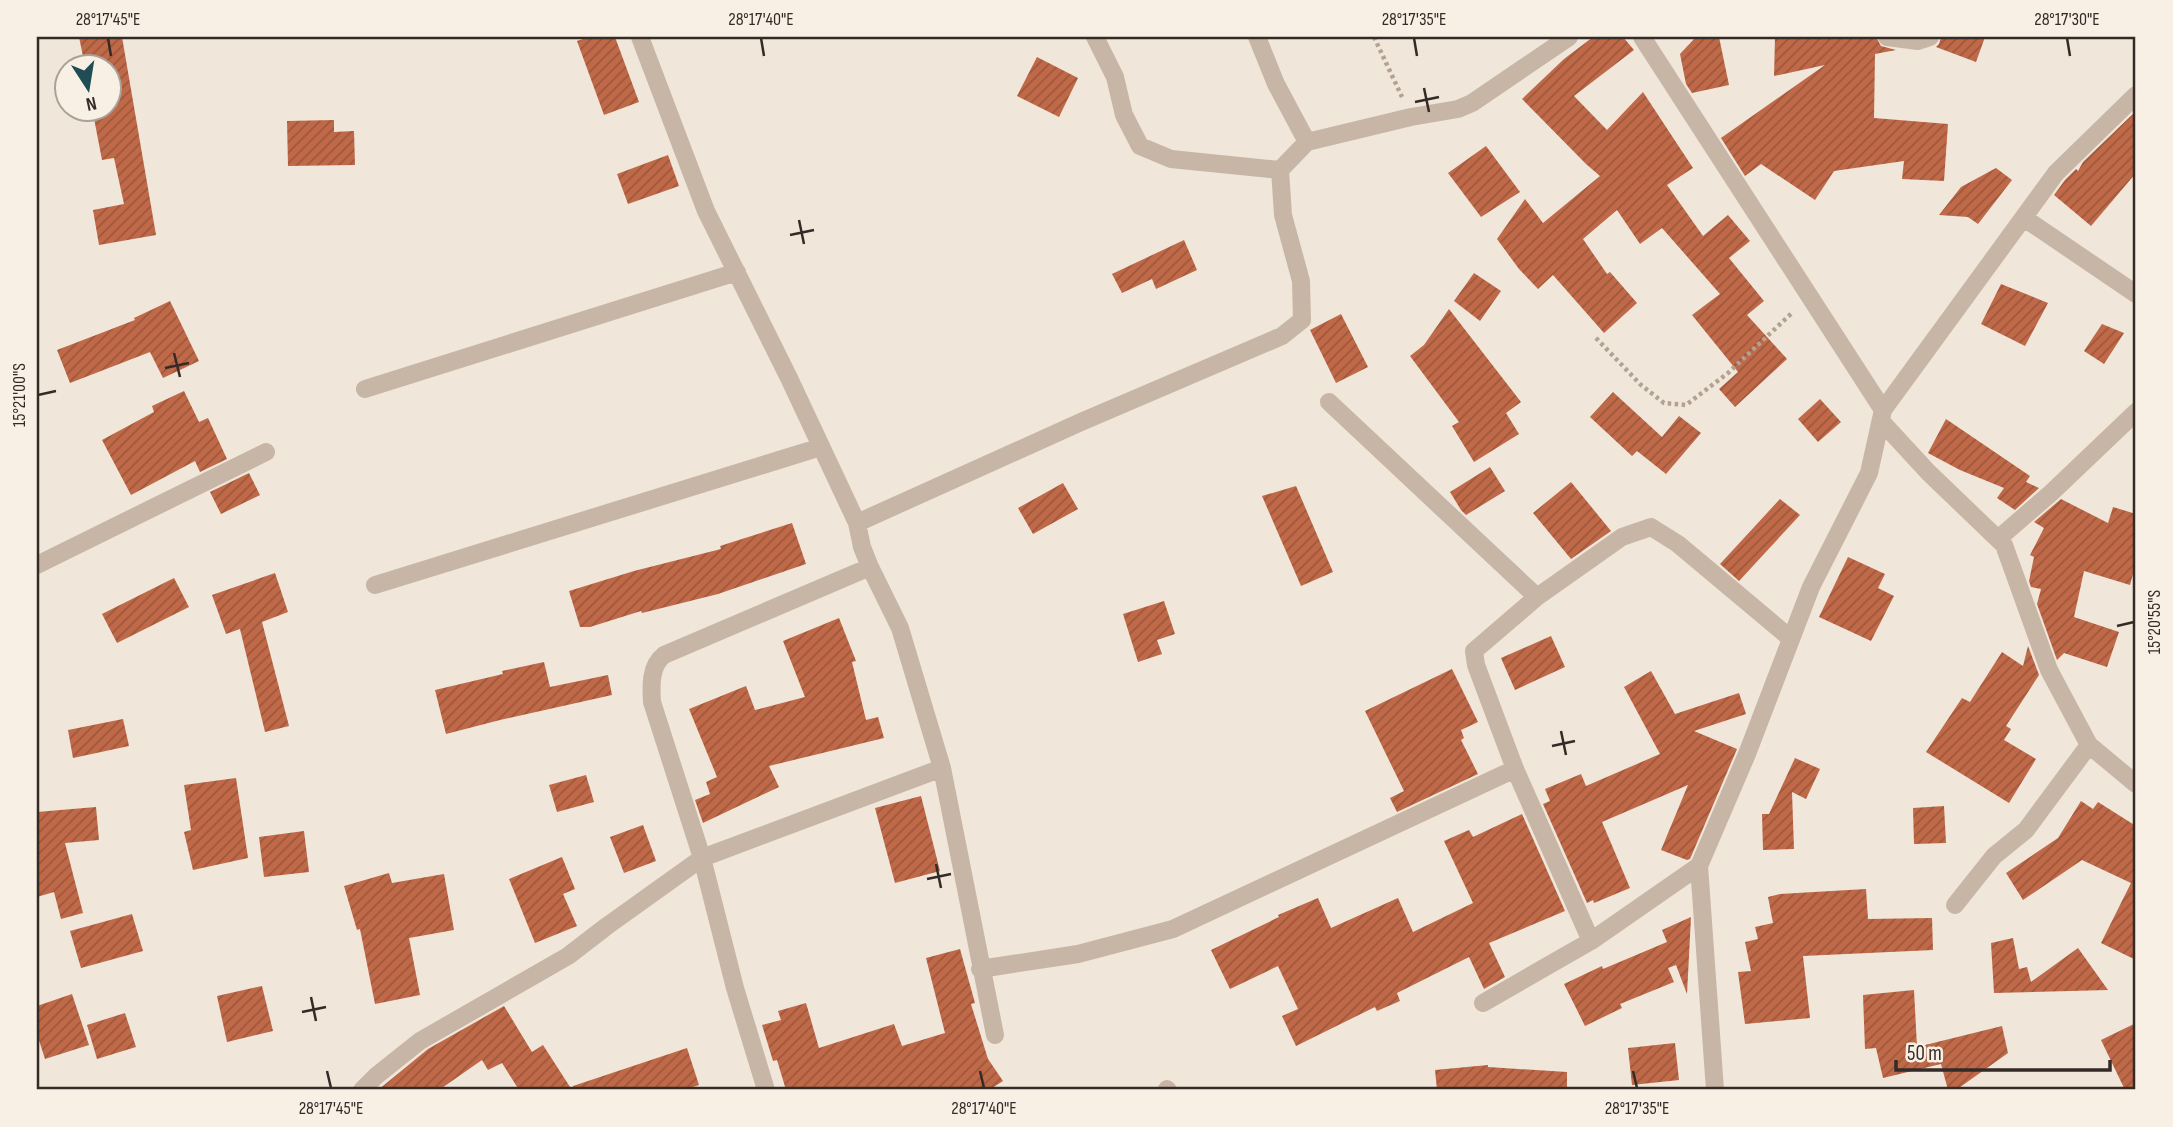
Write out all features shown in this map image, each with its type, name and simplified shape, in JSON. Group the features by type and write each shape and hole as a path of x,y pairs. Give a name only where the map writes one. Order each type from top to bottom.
{"street":[{"path":"640,37 706,211 857,523 870,567 900,628 942,768 995,1035"},
{"path":"1095,37 1115,77 1124,115 1140,146 1171,159 1280,170"},
{"path":"1257,37 1276,84 1307,142"},
{"path":"857,523 1081,422 1282,336 1302,320 1301,281 1283,215 1280,170 1307,142 1411,117 1458,109 1472,103 1569,37"},
{"path":"1642,37 1882,415 1928,472 2004,545 2049,670 2089,745 2136,784"},
{"path":"1887,37 1918,41 1930,37"},
{"path":"1715,1090 1699,866 1747,754 1811,587 1869,473 1882,415 2056,173 2136,95"},
{"path":"2024,218 2136,294"},
{"path":"365,389 737,272"},
{"path":"1329,402 1537,597"},
{"path":"1999,538 2136,412"},
{"path":"375,585 821,447"},
{"path":"37,565 266,452"},
{"path":"1591,941 1515,769 1476,665 1474,651 1537,597 1622,537 1651,527 1678,544 1790,638"},
{"path":"766,1090 734,988 702,858 652,702 651,686 658,660 664,654 870,567"},
{"path":"1955,905 1994,856 2025,830 2089,745"},
{"path":"362,1090 419,1041 568,956 702,858 942,768"},
{"path":"980,969 1078,954 1173,929 1515,769"},
{"path":"1483,1003 1591,941 1699,866"}],"path":[{"path":"1374,37 1411,117"},
{"path":"1596,338 1641,385 1664,403 1686,405 1728,373 1809,297"}],"building":[{"path":"79,37 122,37 156,235 99,245 93,210 124,204 114,158 102,160 95,122 122,122 122,52 82,52"},
{"path":"589,37 615,37 639,102 604,115 577,41"},
{"path":"1593,37 1623,37 1634,50 1574,96 1607,130 1643,92 1693,168 1667,185 1703,236 1728,215 1750,241 1729,258 1764,301 1747,315 1787,359 1735,407 1719,389 1738,372 1692,315 1720,294 1662,228 1640,244 1617,210 1583,239 1607,274 1610,272 1637,303 1604,333 1553,275 1538,289 1497,239 1525,199 1543,223 1600,176 1522,99 1564,59"},
{"path":"1696,37 1719,37 1729,85 1692,93 1686,84 1680,54"},
{"path":"1775,37 1876,37 1881,46 1896,50 1875,54 1874,118 1948,124 1944,181 1902,179 1904,161 1834,171 1815,200 1761,164 1745,176 1721,138 1825,65 1774,76"},
{"path":"1941,37 1985,37 1976,62 1936,47"},
{"path":"1037,57 1078,78 1059,117 1017,96"},
{"path":"2136,111 2136,173 2091,226 2054,195 2065,180 2076,169 2078,171 2083,162"},
{"path":"334,120 334,132 354,131 355,165 288,166 287,121"},
{"path":"1486,146 1520,192 1481,217 1448,173"},
{"path":"668,155 679,186 628,204 617,174"},
{"path":"1996,168 2012,180 1978,224 1968,217 1939,215 1961,187"},
{"path":"1184,240 1197,270 1156,289 1152,279 1122,293 1112,274"},
{"path":"1474,273 1501,291 1480,321 1454,301"},
{"path":"2001,284 2048,303 2025,346 1981,324"},
{"path":"170,301 199,361 163,378 150,352 70,383 57,350 135,320 134,318"},
{"path":"1449,309 1521,402 1506,413 1519,434 1474,462 1452,426 1459,422 1410,356 1424,345"},
{"path":"1341,314 1368,367 1336,383 1310,330"},
{"path":"2102,324 2124,333 2104,364 2084,351"},
{"path":"184,391 199,422 208,418 227,459 200,472 195,461 131,495 102,440 154,412 152,406"},
{"path":"1613,392 1662,437 1679,416 1701,433 1666,474 1637,451 1632,456 1590,417"},
{"path":"1820,399 1841,422 1818,442 1798,419"},
{"path":"1946,419 2030,476 2026,482 2039,488 2015,510 1997,498 2004,488 1928,453"},
{"path":"1490,467 1505,491 1466,515 1450,492"},
{"path":"249,473 260,495 221,514 210,492"},
{"path":"1571,482 1611,531 1571,559 1533,513"},
{"path":"1063,483 1078,509 1033,534 1018,508"},
{"path":"1296,486 1333,572 1301,586 1262,496"},
{"path":"1780,499 1800,515 1739,581 1720,564"},
{"path":"2061,499 2108,523 2113,507 2136,514 2136,563 2130,585 2084,571 2074,617 2119,632 2107,667 2064,653 2057,660 2037,604 2041,589 2031,587 2029,581 2034,557 2030,555 2044,528 2034,522"},
{"path":"792,523 806,564 718,594 642,613 641,611 590,627 580,627 569,591 721,549 720,546"},
{"path":"1848,557 1885,574 1878,588 1894,596 1871,641 1819,617"},
{"path":"275,573 288,612 262,622 289,726 265,732 240,629 226,634 212,595"},
{"path":"174,578 189,607 117,643 102,614"},
{"path":"1164,601 1175,634 1157,640 1162,654 1138,662 1123,614"},
{"path":"839,618 856,661 852,662 866,720 878,717 884,738 769,766 779,787 703,823 695,800 710,794 706,782 717,777 689,709 746,686 755,710 805,697 783,641"},
{"path":"1551,636 1565,667 1515,690 1501,658"},
{"path":"2028,646 2039,675 2006,726 2011,729 2004,740 2036,759 2009,803 1926,752 1962,698 1970,702 2002,652 2023,666"},
{"path":"544,662 550,687 608,675 612,695 446,734 435,690"},
{"path":"1452,669 1478,722 1461,730 1464,738 1461,740 1478,774 1397,812 1390,798 1404,791 1365,711"},
{"path":"1651,671 1675,714 1739,693 1746,714 1694,731 1737,749 1690,859 1661,850 1688,785 1602,822 1630,888 1594,903 1593,900 1587,903 1543,804 1550,801 1545,789 1581,774 1586,786 1660,754 1624,687"},
{"path":"123,719 129,746 73,758 68,730"},
{"path":"1795,758 1820,769 1806,799 1792,792 1794,849 1763,850 1762,814 1769,814"},
{"path":"586,775 594,802 557,812 549,785"},
{"path":"236,778 248,858 193,870 184,832 191,830 184,785"},
{"path":"921,796 940,871 895,883 875,808"},
{"path":"2081,801 2093,809 2098,802 2136,826 2136,960 2101,943 2131,883 2082,860 2023,900 2006,873 2058,838"},
{"path":"1944,806 1946,843 1914,844 1913,808"},
{"path":"96,807 99,840 65,843 83,913 61,919 54,892 37,897 37,812"},
{"path":"1522,814 1565,911 1489,943 1505,977 1484,989 1469,957 1397,993 1400,1001 1377,1011 1375,1007 1296,1046 1282,1016 1298,1009 1278,966 1230,989 1211,950 1279,917 1278,915 1318,898 1331,928 1398,898 1413,932 1473,903 1444,841 1469,830 1473,837"},
{"path":"643,825 656,861 624,873 610,837"},
{"path":"304,831 309,872 264,877 259,837"},
{"path":"562,857 575,889 563,894 577,926 535,943 509,879"},
{"path":"389,873 392,883 444,874 454,930 409,938 420,995 375,1004 360,929 357,930 344,886"},
{"path":"1866,889 1868,919 1932,918 1933,950 1803,956 1810,1018 1745,1024 1738,972 1751,971 1745,942 1758,939 1755,927 1773,923 1768,897"},
{"path":"132,914 143,951 81,968 70,931"},
{"path":"1691,917 1687,994 1676,965 1668,968 1674,982 1620,1004 1622,1008 1585,1026 1564,984 1602,966 1603,969 1667,942 1662,930"},
{"path":"2013,938 2019,969 2027,967 2031,982 2078,948 2108,990 1994,993 1991,943"},
{"path":"960,949 975,1003 971,1004 988,1059 1003,1081 989,1090 786,1090 777,1060 773,1061 762,1025 781,1020 778,1011 806,1003 819,1048 894,1024 902,1046 945,1033 926,958"},
{"path":"262,986 273,1031 227,1042 217,996"},
{"path":"1914,990 1917,1047 2002,1026 2008,1053 1956,1090 1948,1090 1941,1064 1883,1078 1876,1048 1865,1049 1863,995"},
{"path":"72,994 89,1045 45,1059 37,1034 37,1006"},
{"path":"504,1006 532,1052 543,1045 572,1090 519,1090 502,1063 488,1070 482,1060 439,1090 378,1090 428,1049"},
{"path":"125,1013 136,1047 97,1059 87,1025"},
{"path":"2136,1023 2136,1090 2125,1090 2101,1040"},
{"path":"1675,1043 1679,1080 1632,1085 1628,1048"},
{"path":"687,1048 699,1085 684,1090 573,1090 573,1086"},
{"path":"1488,1065 1567,1072 1567,1090 1437,1090 1435,1070"}]}
